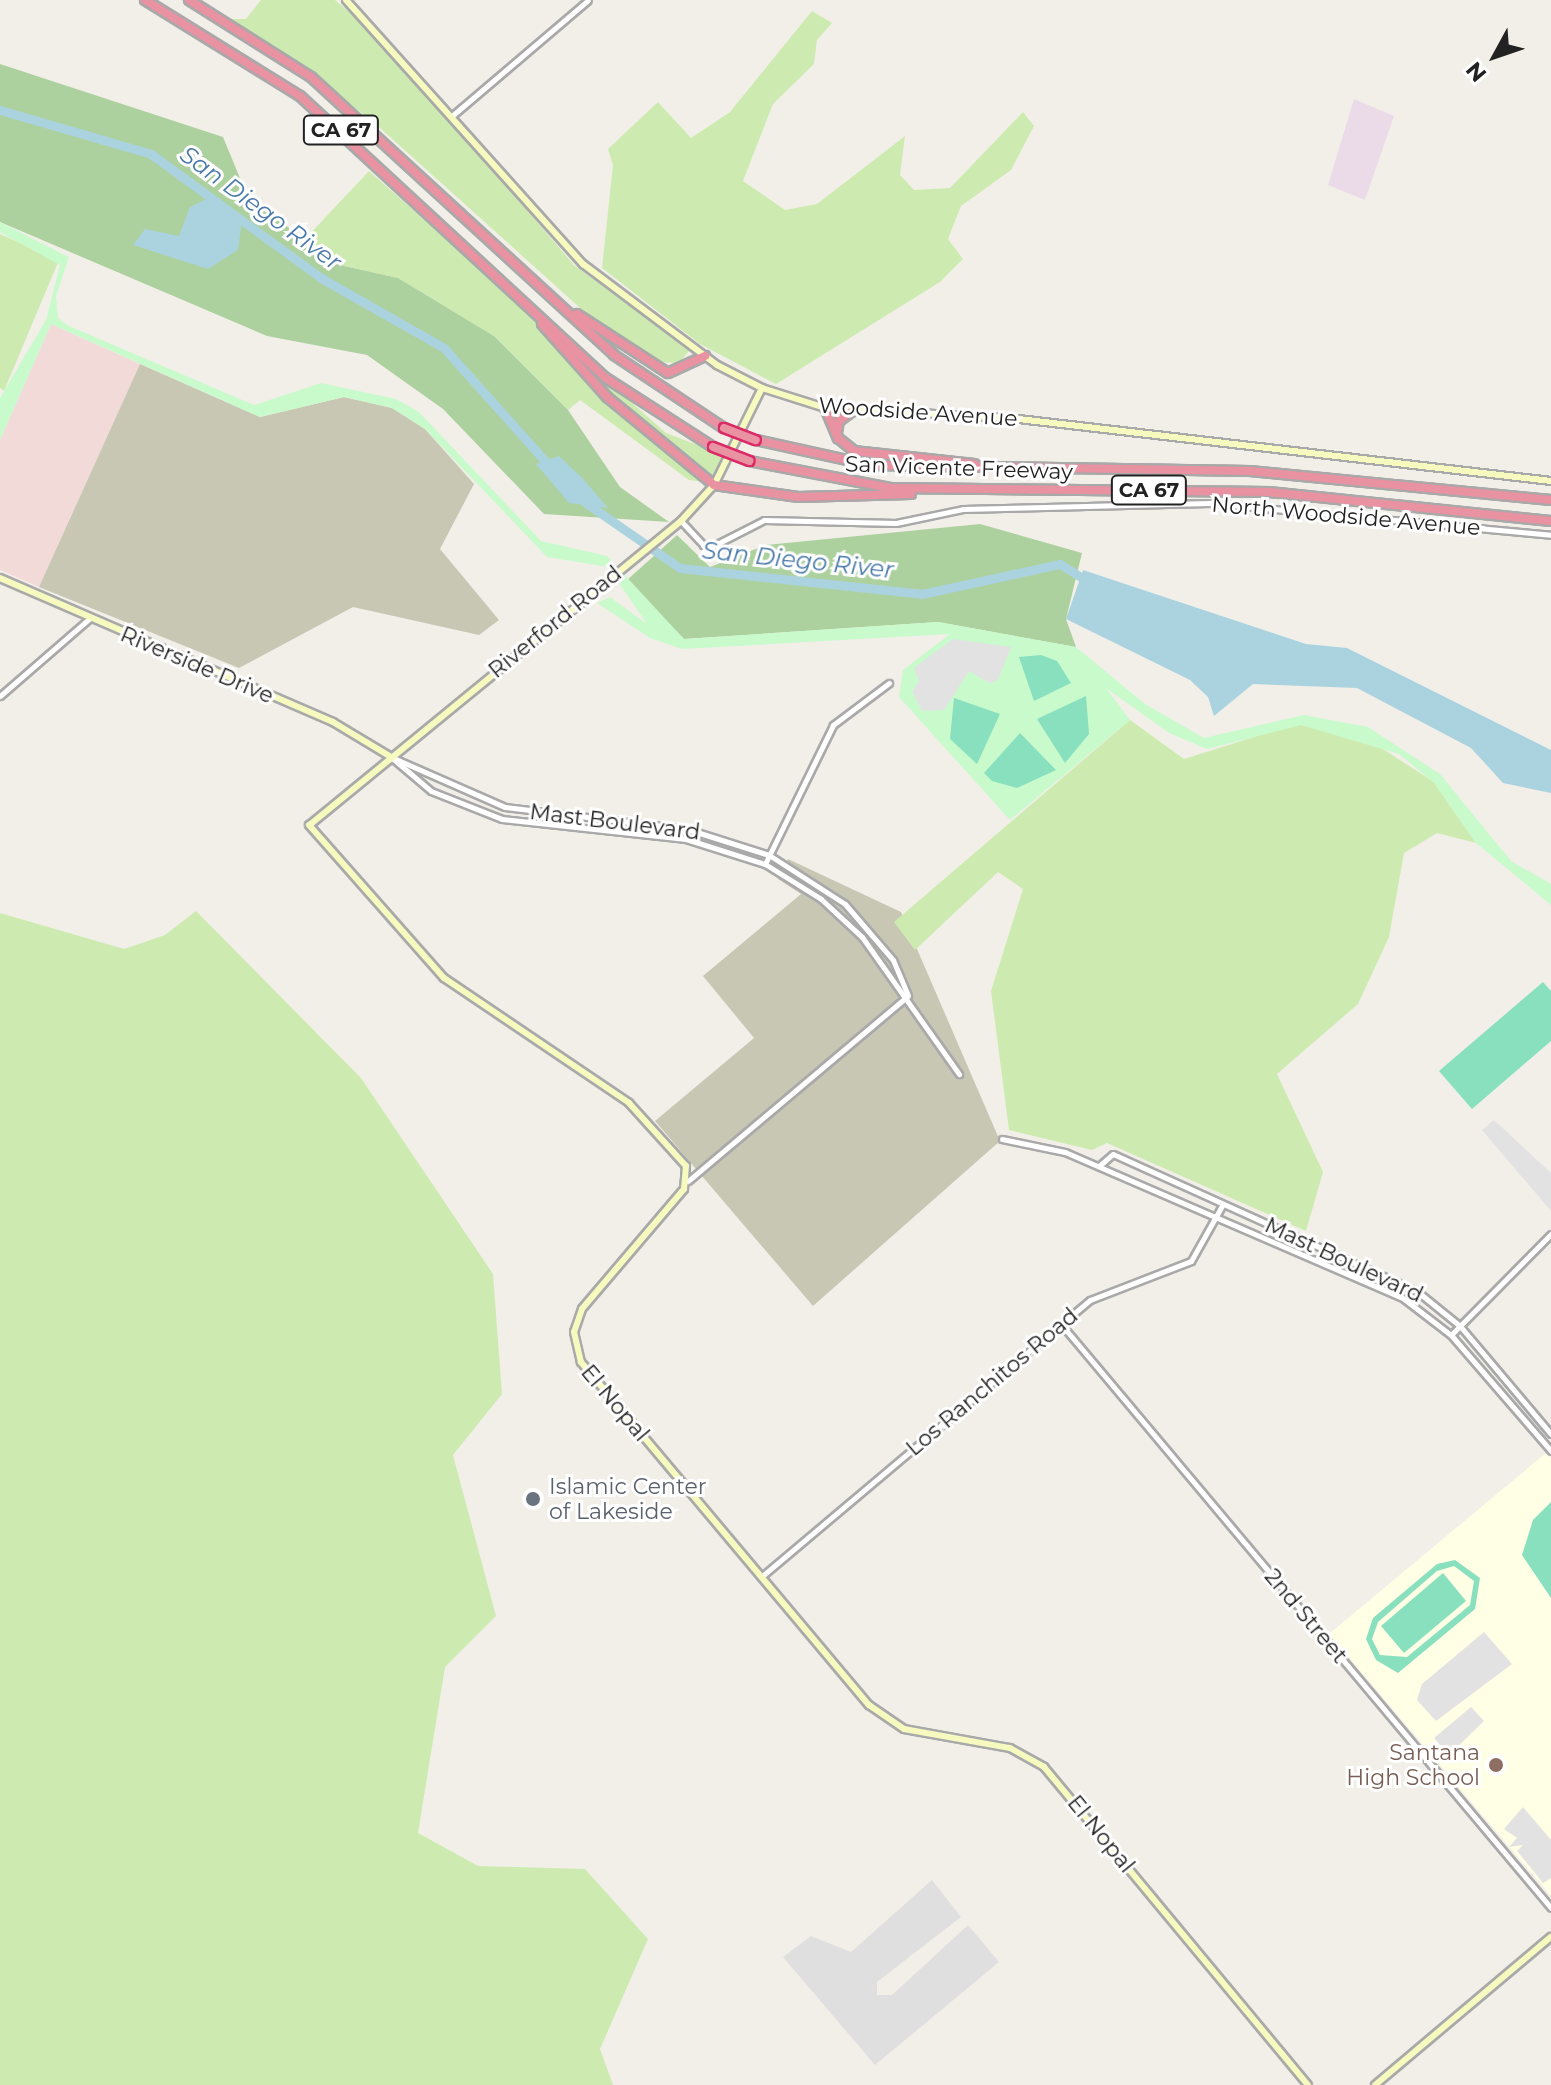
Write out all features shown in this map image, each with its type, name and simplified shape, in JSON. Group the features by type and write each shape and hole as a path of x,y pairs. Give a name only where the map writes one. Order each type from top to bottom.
{"highway":[{"name":"San Vicente Freeway","path":"145,0 300,96 635,401 713,447 749,461 836,483 950,490 1269,492 1551,521"},
{"name":"San Vicente Freeway","path":"189,0 311,77 650,385 724,428 756,440 870,465 1352,476 1551,500"},
{"path":"501,249 608,339 656,368 676,374 705,356"},
{"path":"513,290 607,397 714,485 798,497 950,490"},
{"path":"825,408 838,438 865,454 1010,468"},
{"path":"838,438 839,421 854,410"}],"main road":[{"name":"Woodside Avenue","path":"346,0 453,115 583,264 705,356 762,388 825,408 1010,418 1551,481"},
{"name":"Riverford Road","path":"688,1181 686,1166 646,1117 444,978 309,825 681,521 714,485 762,388"},
{"name":"Riverside Drive","path":"0,578 333,722 391,757"},
{"name":"El Nopal","path":"688,1181 582,1309 574,1342 581,1362 869,1705 895,1725 1010,1748 1044,1767 1308,2085"},
{"path":"1375,2085 1551,1937"}],"street":[{"path":"453,115 588,0"},
{"name":"North Woodside Avenue","path":"681,521 703,545 713,546 764,520 896,523 963,509 1209,503 1551,535"},
{"path":"0,696 90,618"},
{"path":"765,864 833,725 889,683"},
{"name":"Mast Boulevard","path":"391,757 480,799 553,816 687,829 769,855 845,904 893,960 908,996"},
{"name":"Mast Boulevard","path":"391,757 452,801 553,826 686,839 765,864 838,912 908,996"},
{"path":"553,816 553,826"},
{"path":"688,1181 908,996 959,1074"},
{"name":"Mast Boulevard","path":"1002,1139 1099,1166 1404,1299 1451,1335 1551,1451"},
{"name":"Mast Boulevard","path":"1099,1166 1113,1154 1400,1283 1460,1326 1551,1434"},
{"name":"Los Ranchitos Road","path":"761,1577 1098,1296 1182,1268 1223,1204"},
{"path":"1451,1335 1551,1234"},
{"name":"2nd Street","path":"1061,1324 1551,1908"}],"shaded area":[{"path":"1354,99 1394,116 1365,200 1328,185"},
{"path":"51,324 140,364 39,587 0,570 0,440"},
{"path":"140,364 260,417 344,397 392,408 425,429 474,484 440,549 499,620 479,635 353,607 239,668 39,587"},
{"path":"953,639 1011,647 998,680 989,683 969,671 944,710 922,711 912,691 919,681 914,668"},
{"path":"788,859 901,912 1000,1141 813,1306 655,1121 754,1038 703,976 801,894 778,879"},
{"path":"1494,1120 1551,1173 1551,1211 1482,1130"},
{"name":"Santana High School","path":"1546,1453 1551,1458 1551,1896 1329,1634"},
{"path":"1484,1632 1512,1664 1436,1721 1417,1700 1422,1684"},
{"path":"1471,1707 1484,1721 1449,1755 1434,1738"},
{"path":"1523,1807 1551,1840 1551,1878 1543,1883 1517,1851 1523,1845 1509,1847 1517,1838 1504,1829"},
{"path":"932,1880 961,1917 877,1982 877,1995 892,1995 968,1925 999,1962 875,2065 783,1957 811,1936 851,1952"}],"green space":[{"path":"261,0 335,0 376,34 574,265 690,350 679,363 656,362 588,315 370,119 230,19 246,19"},
{"path":"812,11 832,23 817,40 814,64 773,104 743,181 785,210 817,204 905,136 900,175 914,190 950,188 1023,112 1034,126 1011,170 961,206 948,239 963,259 940,282 776,384 700,344 602,268 613,165 608,149 658,102 691,138 730,112"},
{"path":"0,64 223,137 249,200 344,266 398,278 494,336 568,410 620,487 669,522 544,514 443,409 367,355 267,336 0,222"},
{"path":"369,171 666,433 724,455 711,483 689,480 580,400 568,410 494,336 398,278 344,266 305,239"},
{"path":"0,222 69,257 56,296 58,318 69,326 254,405 321,383 396,399 419,412 541,541 607,556 684,639 938,622 1076,647 1145,704 1204,738 1304,715 1368,727 1440,774 1511,861 1551,884 1551,905 1476,843 1434,783 1399,754 1301,725 1207,749 1169,733 1106,688 1130,720 1010,820 899,697 903,670 950,634 682,649 650,638 597,603 610,597 647,624 608,567 547,557 425,429 392,408 344,397 260,417 51,324 0,440 0,398 46,320 60,265 0,232"},
{"path":"0,234 59,260 4,391 0,388"},
{"path":"980,524 1082,553 1066,619 1076,647 938,622 684,639 626,581 677,535 710,567 766,545"},
{"path":"1041,655 1057,661 1071,683 1034,701 1019,657"},
{"path":"1086,696 1089,734 1065,763 1037,719"},
{"path":"954,698 1000,714 977,764 950,739"},
{"path":"1130,720 1184,759 1304,721 1372,742 1434,782 1476,843 1437,833 1404,853 1389,937 1358,1004 1277,1074 1323,1172 1306,1231 1107,1143 1092,1150 1009,1130 991,991 1023,889 998,872 915,950 894,922"},
{"path":"1020,733 1056,770 1017,788 992,781 984,773"},
{"path":"196,911 361,1078 493,1274 502,1394 453,1455 496,1616 445,1667 418,1833 478,1866 585,1869 648,1939 600,2049 613,2085 0,2085 0,913 124,949 165,935"},
{"path":"1543,982 1551,991 1551,1041 1472,1109 1439,1071"},
{"path":"1551,1502 1551,1598 1522,1555 1533,1520"},
{"path":"1455,1560 1480,1578 1475,1609 1398,1673 1376,1660 1366,1639 1373,1618 1437,1564","holes":["1454,1566 1474,1581 1470,1605 1407,1657 1380,1655 1372,1639 1378,1622 1437,1571"]},
{"path":"1443,1573 1466,1601 1404,1653 1381,1626"}],"water":[{"path":"210,197 242,221 238,250 208,269 133,245 145,229 179,236 190,207"},
{"path":"559,456 608,508 569,503 536,464"},
{"path":"1083,570 1306,644 1347,648 1551,750 1551,793 1503,783 1471,748 1357,688 1253,684 1214,716 1208,697 1190,680 1066,619"}],"waterway":[{"name":"San Diego River","path":"0,110 151,154 321,278 444,348 553,470"},
{"name":"San Diego River","path":"586,503 680,568 922,594 1060,564 1089,582"}],"place":[{"name":"Islamic Center of Lakeside","path":"533,1499"},
{"name":"Santana High School","path":"1496,1765"}]}
